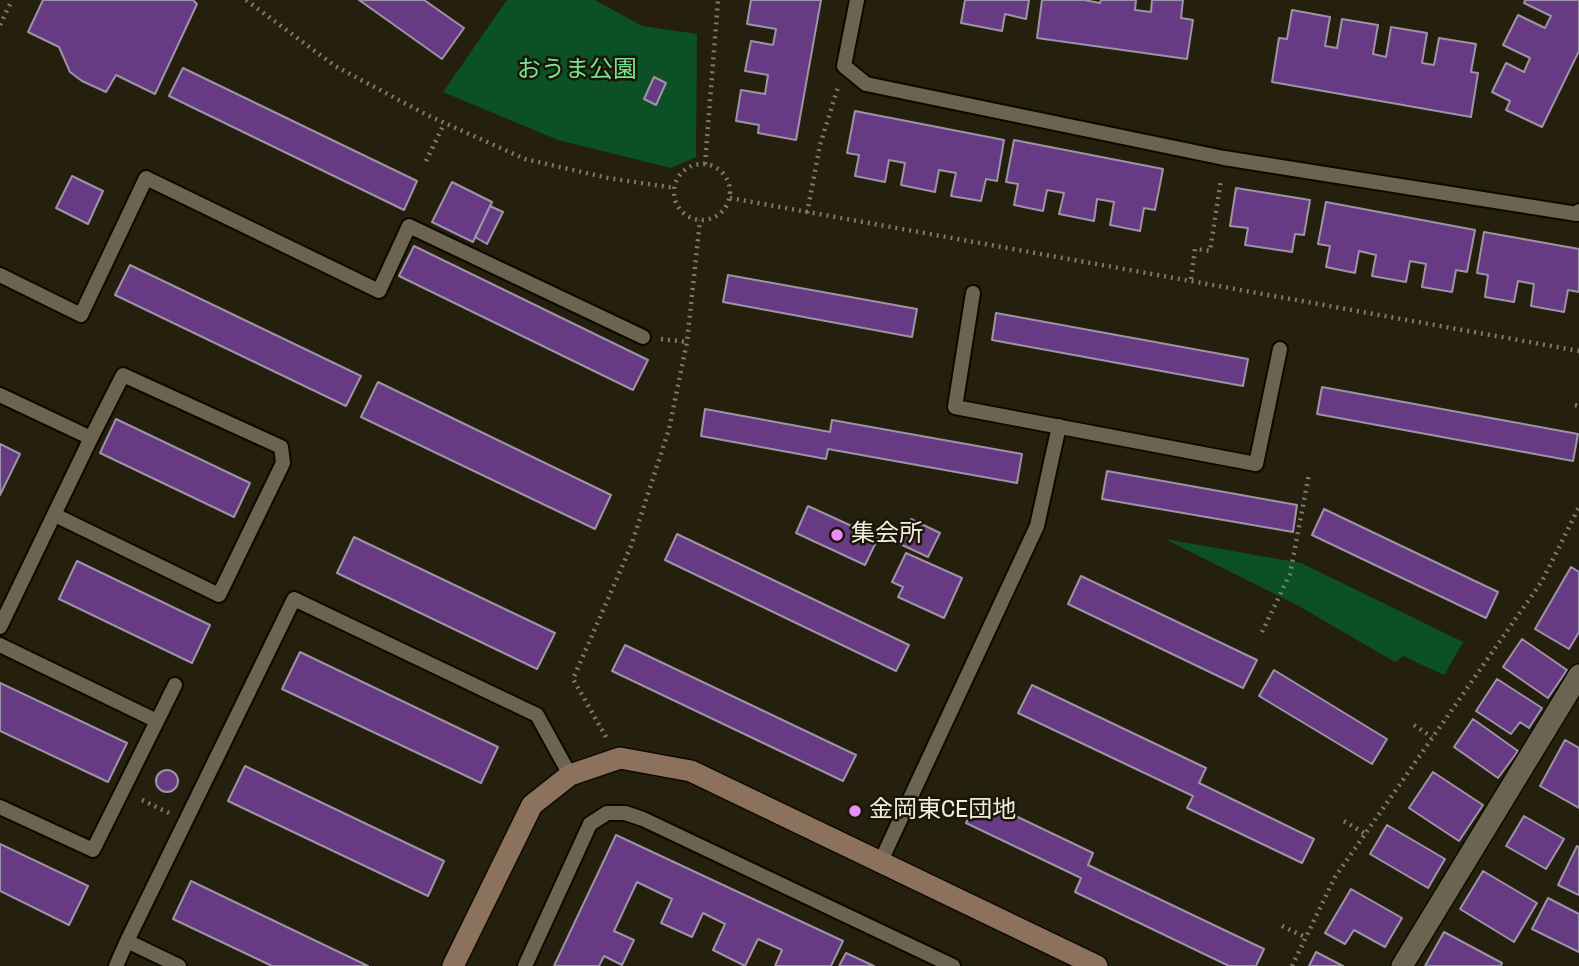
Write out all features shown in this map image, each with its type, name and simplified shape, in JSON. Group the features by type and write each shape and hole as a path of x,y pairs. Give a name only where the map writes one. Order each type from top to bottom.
{"street":[{"path":"1402,966 1579,675"},
{"path":"453,966 532,805 570,775 620,758 691,771 1097,966"}],"lane":[{"path":"857,0 844,66 866,84 1224,158 1577,214 1579,211"},
{"path":"0,275 80,314 146,178 379,291 409,226 643,337"},
{"path":"973,293 955,407 1256,464 1280,349"},
{"path":"0,627 123,375 281,447 283,463 219,595 55,515"},
{"path":"0,395 91,438"},
{"path":"880,863 1037,526 1059,426"},
{"path":"116,966 294,599 537,715 570,775"},
{"path":"0,646 156,721"},
{"path":"0,807 93,850 175,685"},
{"path":"525,966 590,824 607,813 625,813 643,818 953,966"},
{"path":"127,941 179,966"}],"path":[{"path":"0,25 12,0"},
{"path":"246,0 335,66 444,124 524,159 608,178 674,188"},
{"path":"705,164 718,0"},
{"path":"807,213 820,145 844,66"},
{"path":"426,161 444,124"},
{"path":"1191,279 1195,249 1209,251 1224,158"},
{"path":"705,164 722,172 727,179 730,198 723,212 708,220 700,220 683,213 674,197 674,188 688,167 705,164"},
{"path":"730,198 1579,351"},
{"path":"620,758 573,679 631,547 669,429 687,342 700,220"},
{"path":"1262,632 1290,574 1309,474"},
{"path":"1292,966 1335,877 1542,581 1579,508"},
{"path":"1414,724 1432,737"},
{"path":"122,790 186,822"},
{"path":"1344,821 1364,833"},
{"path":"1282,926 1305,937"}],"green space":[{"name":"おうま公園","path":"507,0 595,0 642,26 697,34 696,157 671,168 558,140 443,92"},
{"path":"1165,539 1301,563 1463,642 1444,675 1403,656 1395,662 1297,605"}],"building":[{"path":"43,0 193,0 197,4 155,94 116,75 106,92 70,72 59,47 28,32"},
{"path":"359,0 424,0 464,28 442,59"},
{"path":"751,0 821,0 796,140 758,133 759,125 736,121 741,90 765,94 768,75 745,71 751,41 773,45 776,29 747,24"},
{"path":"965,0 1029,0 1026,19 1005,14 1002,31 961,23"},
{"path":"1042,0 1084,0 1100,3 1101,0 1136,0 1135,10 1151,12 1152,0 1183,0 1181,18 1193,20 1187,59 1037,38"},
{"path":"1525,0 1579,0 1579,51 1542,127 1506,110 1510,101 1492,92 1506,63 1524,72 1530,58 1503,45 1518,15 1545,28 1551,16 1524,3"},
{"path":"1292,10 1330,17 1325,46 1337,48 1342,19 1378,25 1373,54 1386,57 1391,27 1427,33 1422,63 1434,65 1439,38 1476,44 1471,72 1478,73 1471,117 1272,82 1279,38 1287,39"},
{"path":"183,68 417,181 404,210 169,96"},
{"path":"654,77 666,83 656,105 644,99"},
{"path":"855,111 1004,140 997,181 986,179 981,201 951,196 956,173 939,170 935,192 901,185 905,163 889,160 885,182 855,176 859,155 847,153"},
{"path":"1014,140 1163,169 1155,210 1144,208 1140,231 1110,225 1114,202 1097,199 1094,221 1059,214 1064,193 1047,190 1043,211 1014,205 1018,184 1006,182"},
{"path":"72,176 103,191 88,224 56,208"},
{"path":"452,182 492,202 473,242 432,222"},
{"path":"1236,188 1310,200 1304,235 1295,234 1292,252 1245,245 1248,228 1230,226"},
{"path":"1326,202 1475,230 1467,272 1456,270 1452,292 1422,287 1426,264 1410,261 1406,282 1372,276 1376,255 1359,251 1355,273 1326,267 1330,246 1318,244"},
{"path":"490,206 503,212 487,244 475,237"},
{"path":"1484,232 1579,249 1579,292 1568,290 1564,312 1531,306 1534,284 1518,281 1514,302 1485,297 1488,275 1477,273"},
{"path":"414,246 648,360 633,390 399,276"},
{"path":"130,265 361,376 346,406 115,295"},
{"path":"728,275 917,309 912,337 723,302"},
{"path":"996,313 1248,359 1243,386 992,340"},
{"path":"378,382 611,495 595,529 361,417"},
{"path":"1322,387 1578,434 1573,461 1317,414"},
{"path":"705,409 830,432 832,420 1022,454 1017,483 828,449 826,459 701,436"},
{"path":"116,419 250,483 234,517 100,453"},
{"path":"0,444 20,454 0,495"},
{"path":"1107,471 1297,505 1293,532 1102,499"},
{"name":"集会所","path":"808,506 878,538 865,565 796,533"},
{"path":"1324,509 1498,592 1486,618 1312,535"},
{"path":"911,519 940,533 928,557 900,544"},
{"path":"677,534 909,645 896,671 665,560"},
{"path":"354,537 555,633 537,669 337,573"},
{"path":"906,553 962,578 944,618 898,597 903,587 892,582"},
{"path":"77,561 210,625 192,663 59,599"},
{"path":"1571,567 1579,572 1579,632 1569,649 1535,629"},
{"path":"1081,576 1257,660 1243,688 1068,604"},
{"path":"1522,639 1567,670 1548,698 1503,667"},
{"path":"625,645 856,755 843,781 612,671"},
{"path":"300,652 498,747 481,783 282,689"},
{"path":"1274,670 1387,739 1372,764 1259,696"},
{"path":"1497,679 1542,708 1529,728 1520,722 1511,734 1476,711"},
{"path":"0,683 127,743 108,782 0,731"},
{"path":"1032,685 1206,768 1199,783 1314,839 1302,863 1187,808 1193,796 1018,713"},
{"path":"1473,719 1518,751 1498,778 1454,747"},
{"path":"1565,740 1579,748 1579,808 1540,786"},
{"path":"245,766 444,861 428,896 228,801"},
{"path":"167,770 175,773 178,781 175,789 167,792 159,789 156,781 159,773"},
{"path":"1433,772 1483,805 1459,841 1409,808"},
{"path":"978,798 1093,853 1088,865 1264,949 1256,966 1229,966 1075,892 1081,878 966,823"},
{"path":"1524,816 1564,839 1546,869 1506,846"},
{"path":"1387,825 1445,859 1428,888 1370,854"},
{"path":"616,835 843,941 831,966 775,966 782,950 758,939 745,966 713,950 725,924 703,913 692,937 661,923 672,899 637,882 614,931 634,940 622,965 604,956 599,966 554,966"},
{"path":"0,844 88,886 69,925 0,891"},
{"path":"1577,846 1579,847 1579,895 1558,885"},
{"path":"1483,871 1537,903 1514,942 1460,909"},
{"path":"191,881 368,966 272,966 173,919"},
{"path":"1351,889 1402,918 1385,947 1354,930 1345,944 1325,933"},
{"path":"1548,898 1579,914 1579,952 1532,929"},
{"path":"1444,932 1502,963 1501,966 1425,966"},
{"path":"1316,952 1343,966 1309,966"},
{"path":"846,953 874,966 839,966"}],"place":[{"name":"集会所","path":"837,535"},
{"name":"金岡東CE団地","path":"855,811"}]}
